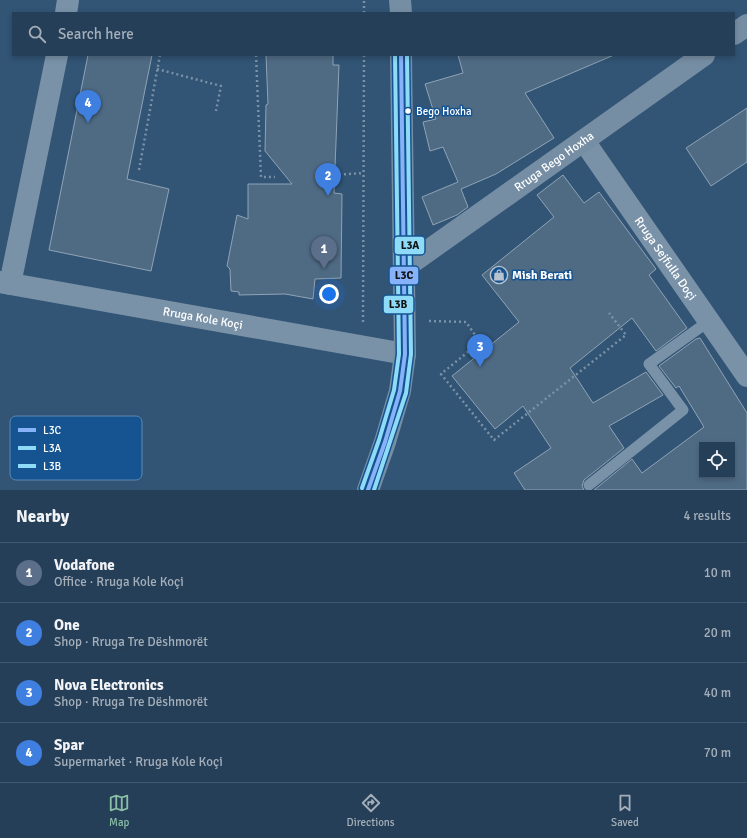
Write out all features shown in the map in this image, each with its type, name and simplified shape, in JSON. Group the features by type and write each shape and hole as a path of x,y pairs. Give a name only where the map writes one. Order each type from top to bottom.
{"main road":[{"path":"400,0 400,12"},
{"path":"735,33 747,25"},
{"path":"368,490 385,442 400,391 405,354 401,56"},
{"name":"Rruga Bego Hoxha","path":"404,268 703,56"}],"street":[{"path":"66,12 68,0"},
{"path":"5,283 57,56"},
{"name":"Rruga Sejfulla Doçi","path":"584,141 747,376"},
{"name":"Rruga Kole Koçi","path":"5,283 405,354"}],"lane":[{"path":"589,485 682,410 649,364 709,321"}],"path":[{"path":"364,0 364,12"},
{"path":"139,170 160,56"},
{"path":"256,56 261,177 275,177"},
{"path":"363,346 364,56"},
{"path":"157,69 221,86 216,111"},
{"path":"334,175 363,173"},
{"path":"480,342 441,374 494,440 626,335 609,313"},
{"path":"404,320 466,322 486,349"}],"building":[{"path":"88,56 152,56 127,179 169,189 151,271 49,250"},
{"path":"266,56 333,56 333,65 339,65 334,193 342,194 341,278 315,279 313,299 285,294 239,295 239,292 231,291 230,269 227,266 237,215 248,219 248,184 292,184 265,151 266,105 268,104"},
{"path":"458,56 612,56 525,93 554,138 496,174 461,189 468,207 457,215 433,225 422,197 458,182 443,147 430,151 423,122 436,119 425,84 463,73"},
{"path":"747,108 747,162 711,186 686,148"},
{"path":"563,175 584,203 599,192 656,269 649,275 687,328 656,351 632,318 570,368 593,403 646,372 663,395 609,426 624,448 584,480 582,486 584,490 525,490 514,473 551,448 523,406 495,429 452,376 519,322 482,275 554,217 537,195"},
{"path":"700,338 747,413 747,490 594,490 632,459 642,473 704,427 679,386 676,388 659,366 696,339"}],"transit line":[{"name":"L3B","path":"362,488 379,440 394,390 399,354 395,56"},
{"name":"L3C","path":"368,490 385,442 400,391 405,354 401,56"},
{"name":"L3A","path":"374,490 406,393 411,354 407,56"}],"place":[{"name":"Bego Hoxha","path":"408,111"},
{"name":"Spar","path":"88,123"},
{"name":"One","path":"328,196"},
{"name":"Vodafone","path":"324,269"},
{"name":"Mish Berati","path":"499,275"},
{"name":"Nova Electronics","path":"480,367"}]}
